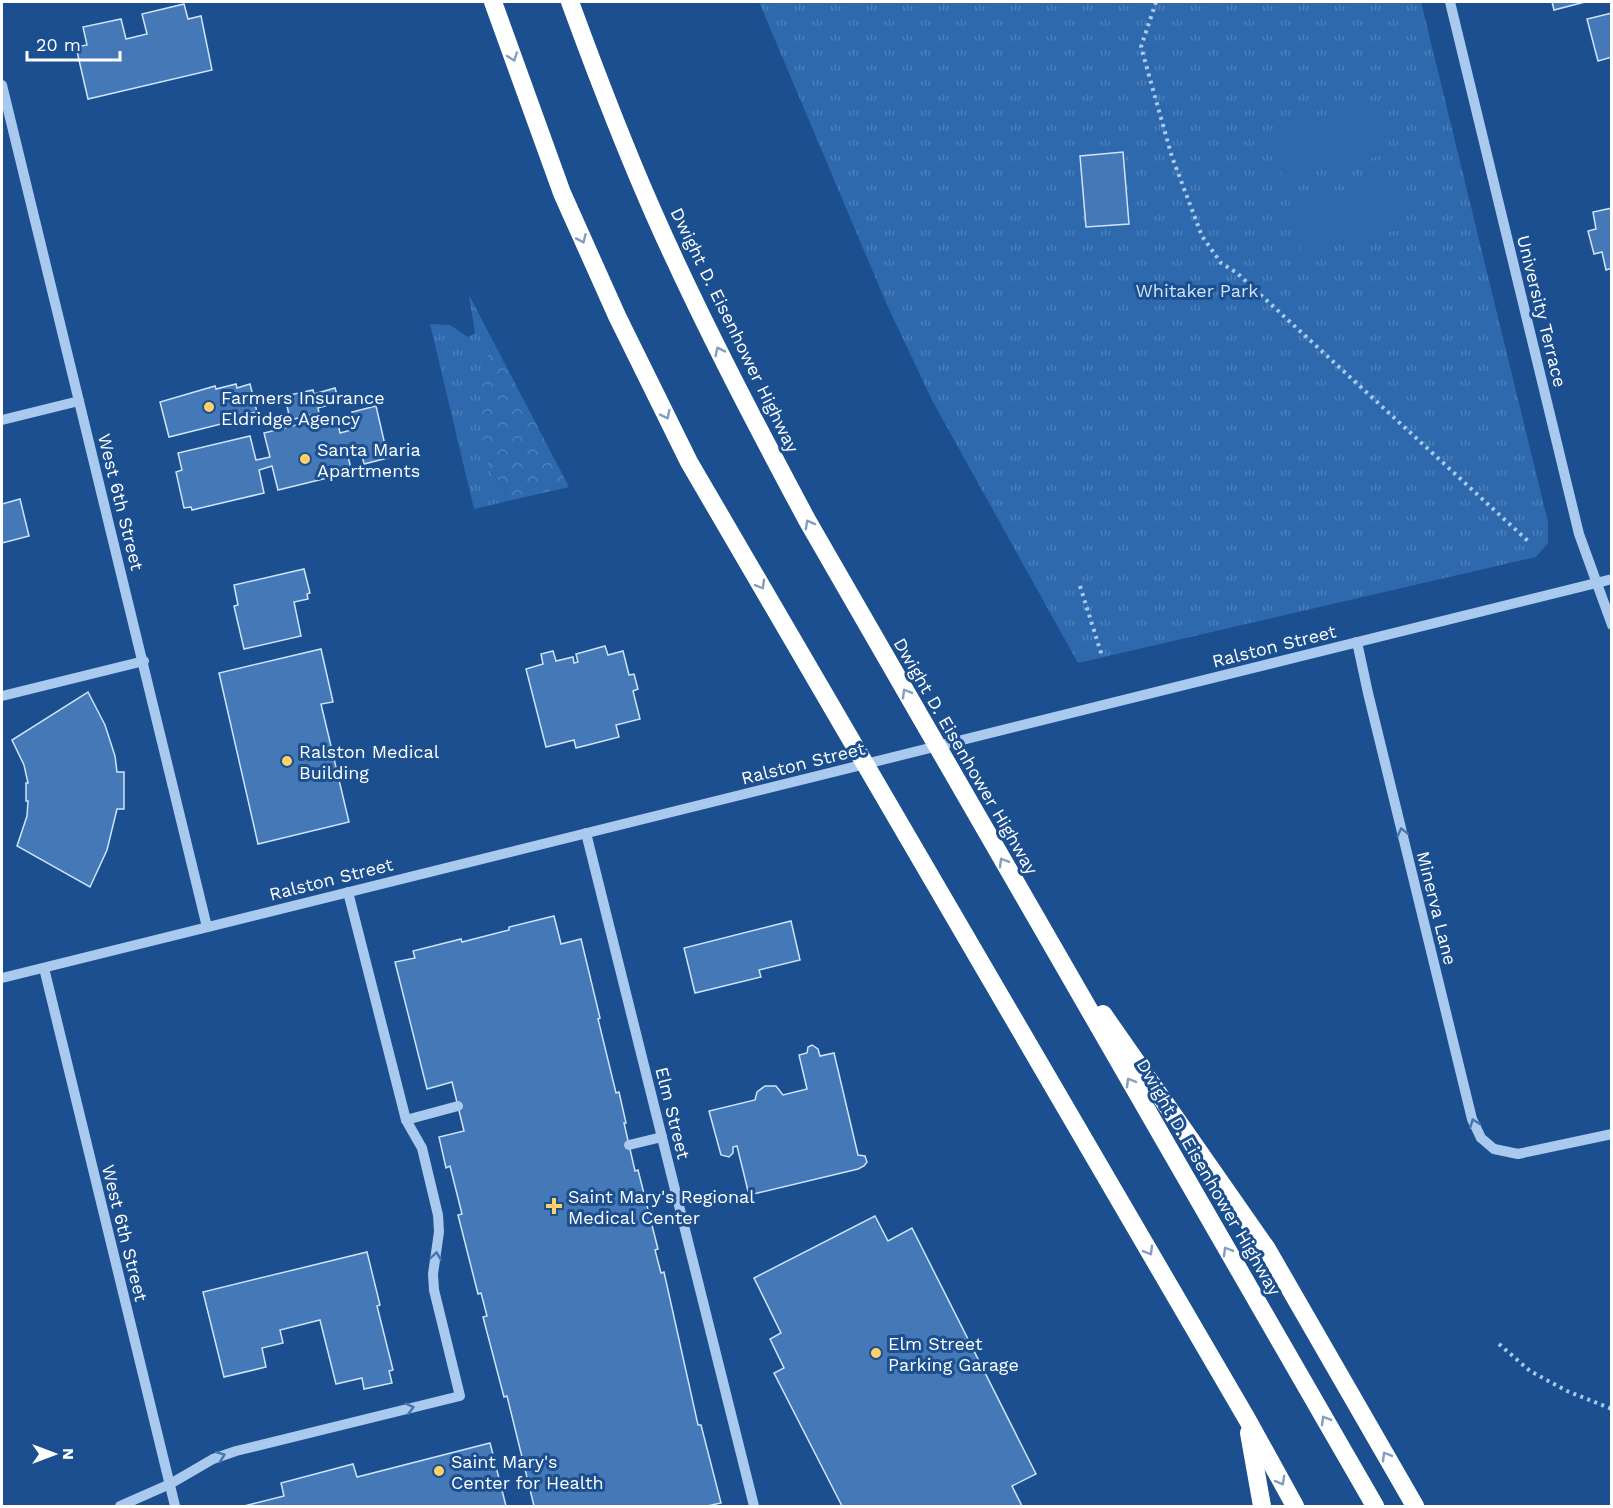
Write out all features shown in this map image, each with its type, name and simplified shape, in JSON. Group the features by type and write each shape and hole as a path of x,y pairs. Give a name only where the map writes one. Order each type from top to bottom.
{"highway":[{"path":"493,2 562,193 617,316 689,462 1247,1419 1295,1506"},
{"name":"Dwight D. Eisenhower Highway","path":"570,2 611,112 654,215 748,410 807,520 1375,1506"},
{"path":"1032,912 1267,1249 1415,1506"},
{"path":"1247,1419 1262,1506"}],"street":[{"name":"University Terrace","path":"1450,2 1579,534 1611,625"},
{"name":"West 6th Street","path":"2,85 207,927"},
{"path":"2,420 79,401"},
{"name":"Ralston Street","path":"2,978 1611,579"},
{"name":"Minerva Lane","path":"1357,642 1472,1119 1481,1138 1494,1149 1518,1154 1611,1134"},
{"path":"2,696 144,661"},
{"name":"Elm Street","path":"586,833 754,1506"},
{"path":"120,1506 170,1484 213,1459 236,1451 460,1396 434,1290 433,1274 439,1232 438,1215 422,1148 406,1120 348,892"},
{"name":"West 6th Street","path":"44,968 175,1506"},
{"path":"406,1120 458,1106"},
{"path":"629,1145 662,1137"}],"path":[{"path":"1156,2 1141,47 1172,157 1202,236 1221,263 1237,273 1529,542"},
{"path":"1080,586 1102,657"},
{"path":"1499,1344 1530,1371 1567,1391 1611,1409"}],"green space":[{"name":"Whitaker Park","path":"759,2 1421,2 1548,522 1548,543 1536,557 1078,663 933,402 887,305"},
{"path":"1379,103 1391,153 1283,179 1271,129"},
{"path":"1397,177 1409,227 1301,253 1289,203"},
{"path":"469,295 493,341 483,368 490,472 503,485 508,501 474,509 430,324 450,325 468,337 475,333"},
{"path":"493,341 569,487 508,501 503,485 490,472 480,429 483,368"}],"building":[{"path":"1552,2 1585,2 1554,10"},
{"path":"184,4 188,19 201,16 212,70 88,99 76,47 87,45 83,27 121,19 126,39 147,34 142,14"},
{"path":"1612,13 1612,57 1598,61 1587,19"},
{"path":"1123,152 1129,224 1086,227 1080,156"},
{"path":"1612,208 1612,268 1606,270 1602,252 1594,254 1588,231 1596,229 1593,212"},
{"name":"Farmers Insurance Eldridge Agency","path":"236,384 237,388 250,384 257,412 244,415 245,418 169,437 160,402 215,386 216,389"},
{"path":"335,388 339,402 318,408 319,413 290,420 285,396 313,390 314,394"},
{"name":"Santa Maria Apartments","path":"376,406 388,458 364,464 360,446 346,449 352,472 278,490 272,466 259,470 264,493 192,510 191,507 184,508 176,472 182,470 178,453 250,436 256,460 270,457 264,433 336,415 340,433 355,429 352,412"},
{"path":"20,499 29,536 2,543 2,504"},
{"path":"304,569 310,593 307,594 308,599 294,602 301,636 244,649 234,606 238,605 234,585"},
{"path":"605,646 608,655 623,651 629,675 634,674 638,689 633,691 640,719 616,725 619,737 576,748 574,740 546,747 526,669 543,664 541,654 553,651 556,661 573,657 574,663 578,662 576,654"},
{"name":"Ralston Medical Building","path":"321,649 333,702 321,704 349,822 258,844 219,673"},
{"path":"88,692 105,725 115,756 117,772 124,772 124,809 117,809 107,850 90,887 17,846 27,816 26,783 28,783 24,765 12,740"},
{"path":"554,916 561,944 581,939 616,1093 619,1092 635,1171 638,1170 658,1249 655,1250 661,1273 664,1272 698,1425 701,1425 721,1503 707,1506 534,1506 507,1396 504,1397 483,1317 487,1316 481,1293 478,1294 458,1215 462,1214 450,1166 446,1168 439,1137 464,1131 452,1082 427,1089 395,962 415,958 413,951 461,939 462,942"},
{"path":"791,921 800,960 759,970 761,977 695,993 684,948"},
{"path":"812,1045 818,1049 820,1056 834,1053 858,1155 865,1156 867,1162 858,1169 749,1195 737,1146 733,1147 733,1153 729,1157 721,1155 709,1111 755,1100 757,1092 765,1086 776,1086 783,1095 807,1089 799,1055 807,1053 808,1047"},
{"name":"Elm Street Parking Garage","path":"875,1216 888,1241 912,1228 1036,1474 1012,1486 1022,1506 842,1506 774,1373 784,1368 770,1339 781,1333 754,1278"},
{"path":"367,1252 380,1305 377,1306 393,1370 389,1371 392,1383 364,1389 362,1378 336,1384 320,1320 280,1330 283,1343 262,1348 266,1367 224,1377 203,1292"},
{"name":"Saint Mary's Center for Health","path":"490,1443 506,1506 244,1506 284,1496 281,1483 353,1464 357,1477"}],"place":[{"name":"Farmers Insurance Eldridge Agency","path":"209,407"},
{"name":"Santa Maria Apartments","path":"305,459"},
{"name":"Ralston Medical Building","path":"287,761"},
{"name":"Saint Mary's Regional Medical Center","path":"554,1206"},
{"name":"Elm Street Parking Garage","path":"876,1353"},
{"name":"Saint Mary's Center for Health","path":"439,1471"}]}
